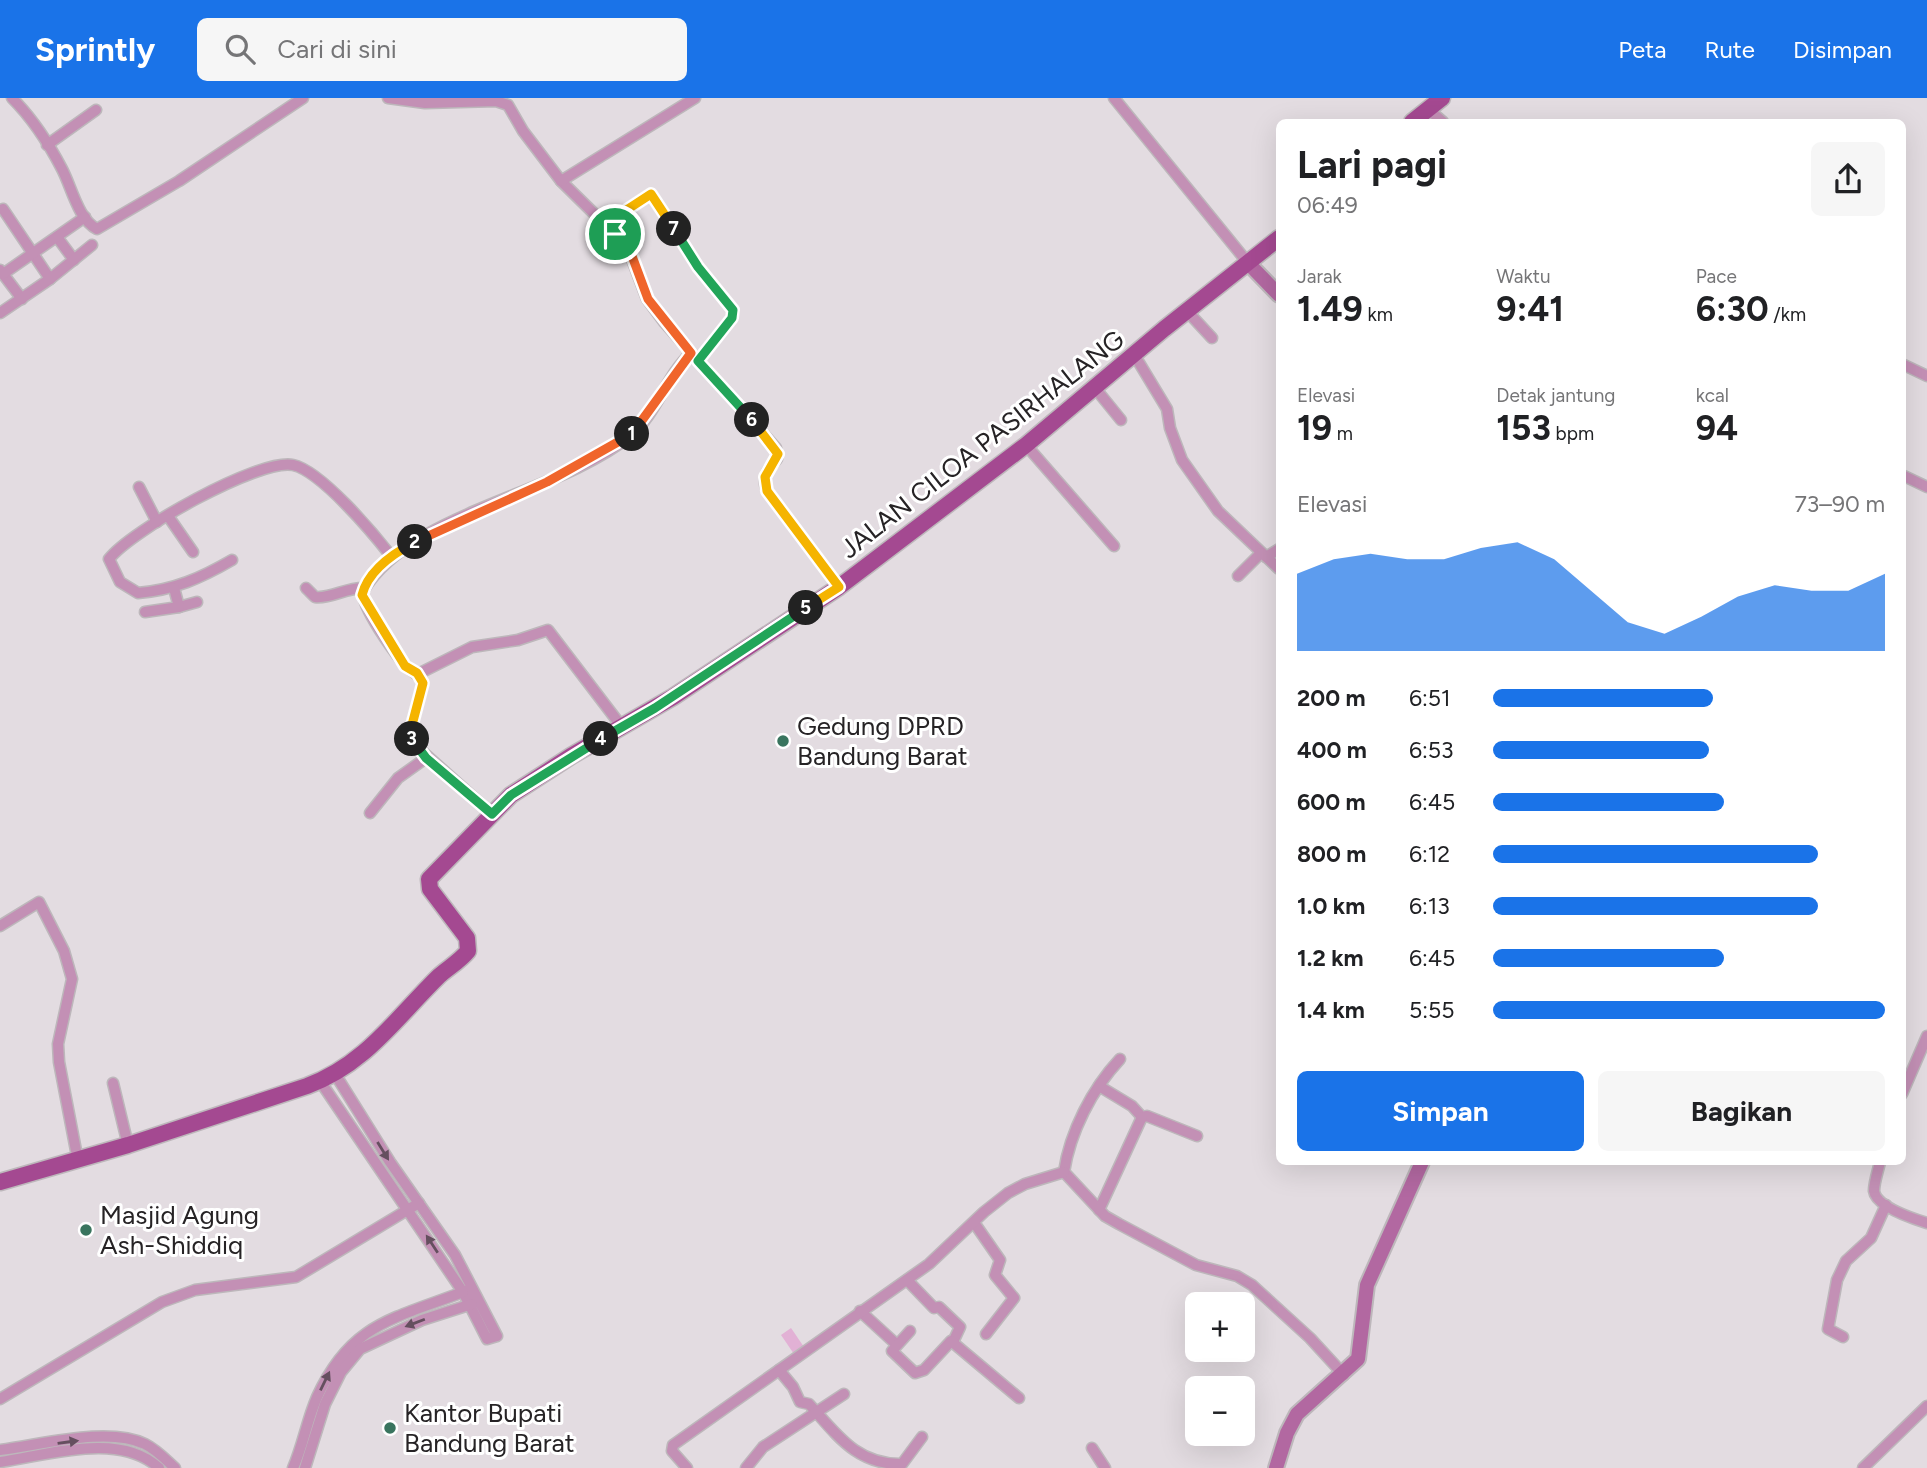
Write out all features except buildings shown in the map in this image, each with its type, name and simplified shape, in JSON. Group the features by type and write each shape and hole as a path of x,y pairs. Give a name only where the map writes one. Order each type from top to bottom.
{"main road":[{"path":"1416,119 1442,98"},
{"name":"JALAN CILOA PASIRHALANG","path":"0,1182 78,1161 328,1078 385,1035 439,977 468,951 467,938 430,889 429,880 511,795 673,697 839,587 1026,446 1276,240"}],"street":[{"path":"12,98 32,121 47,145 85,217 93,227 101,229 303,98"},
{"path":"388,98 425,103 503,102 561,181 605,224 632,256 648,299 694,357 776,448 776,459 767,470 763,483 839,587"},
{"path":"561,181 695,98"},
{"path":"1114,98 1248,263 1276,292"},
{"path":"1428,109 1440,119"},
{"path":"47,145 96,110"},
{"path":"492,814 426,758 411,737 424,685 418,674 405,666 376,622 363,599 365,587 391,556 456,521 547,482 632,434 694,357 732,318 733,310 698,267 651,194 605,224"},
{"path":"4,209 50,279"},
{"path":"22,299 1,272 85,217"},
{"path":"57,237 74,260"},
{"path":"0,313 50,279 92,245"},
{"path":"1187,312 1213,338"},
{"path":"1135,356 1167,409 1170,428 1182,460 1218,510 1276,566"},
{"path":"1906,366 1927,376"},
{"path":"1095,388 1121,420"},
{"path":"1026,446 1114,546"},
{"path":"232,560 201,578 174,588 132,592 120,582 110,557 168,516 250,473 292,465 309,472 328,488 373,532 391,556"},
{"path":"1906,477 1927,487"},
{"path":"139,487 158,523"},
{"path":"168,516 193,552"},
{"path":"1238,576 1264,555 1276,550"},
{"path":"306,588 315,597 321,598 350,587 365,587"},
{"path":"174,588 179,607"},
{"path":"145,612 179,607 197,601"},
{"path":"418,674 472,647 518,640 548,631 622,727"},
{"path":"370,813 398,778 426,758"},
{"path":"0,926 36,902 41,903 69,964 72,979 58,1044 66,1114 78,1161"},
{"path":"1906,1085 1927,1037"},
{"path":"1064,1172 1071,1138 1099,1086 1120,1059"},
{"path":"328,1078 455,1255 467,1290"},
{"path":"328,1078 409,1209 467,1290 492,1337"},
{"path":"113,1083 128,1145"},
{"path":"1099,1086 1132,1106 1142,1117"},
{"path":"1142,1117 1147,1116 1197,1136"},
{"path":"1099,1210 1142,1117"},
{"path":"1276,1468 1287,1433 1297,1413 1355,1364 1360,1352 1364,1297 1372,1270 1421,1165"},
{"path":"1880,1165 1875,1194 1905,1217 1927,1223"},
{"path":"1064,1172 1099,1210 1119,1224 1196,1265 1237,1276 1252,1285 1310,1338 1344,1375"},
{"path":"687,1468 672,1451 673,1446 907,1280 975,1224 984,1212 1018,1187 1064,1172"},
{"path":"0,1399 162,1302 195,1290 296,1277 419,1203"},
{"path":"1843,1338 1828,1329 1834,1289 1846,1261 1871,1238 1886,1205"},
{"path":"975,1224 1000,1260 995,1275 1014,1298 986,1334"},
{"path":"907,1280 934,1308 939,1307 960,1327 953,1342"},
{"path":"293,1468 316,1400 341,1352 356,1339 384,1323 467,1290"},
{"path":"305,1468 325,1404 341,1372 360,1349 385,1335 474,1303"},
{"path":"860,1311 895,1344"},
{"path":"909,1331 895,1344 893,1353 918,1374 950,1341 953,1342"},
{"path":"953,1342 1019,1398"},
{"path":"779,1370 793,1387 800,1402 806,1402 847,1447 868,1460 902,1464 922,1437"},
{"path":"746,1468 763,1447 844,1394"},
{"path":"1863,1468 1926,1408"},
{"path":"0,1450 103,1436 122,1437 153,1448 175,1468"},
{"path":"0,1462 102,1447 138,1453 159,1468"},
{"path":"1092,1448 1105,1468"}],"shaded area":[{"path":"791,1328 804,1347 794,1354 781,1335"}],"place":[{"name":"Gedung DPRD Bandung Barat","path":"783,741"},
{"name":"Masjid Agung Ash-Shiddiq","path":"86,1230"},
{"name":"Kantor Bupati Bandung Barat","path":"390,1428"}],"route":[{"path":"651,194 656,197 698,267 733,310 732,318 698,361 776,448 778,454 767,470 763,483 839,587 673,697 556,765 511,795 492,814 426,758 415,745 411,737 412,725 424,685 417,673 405,666 362,595 365,587 394,553 456,521 547,482 632,434 691,353 648,299 627,246 615,234 605,224 645,197 651,194"}]}
